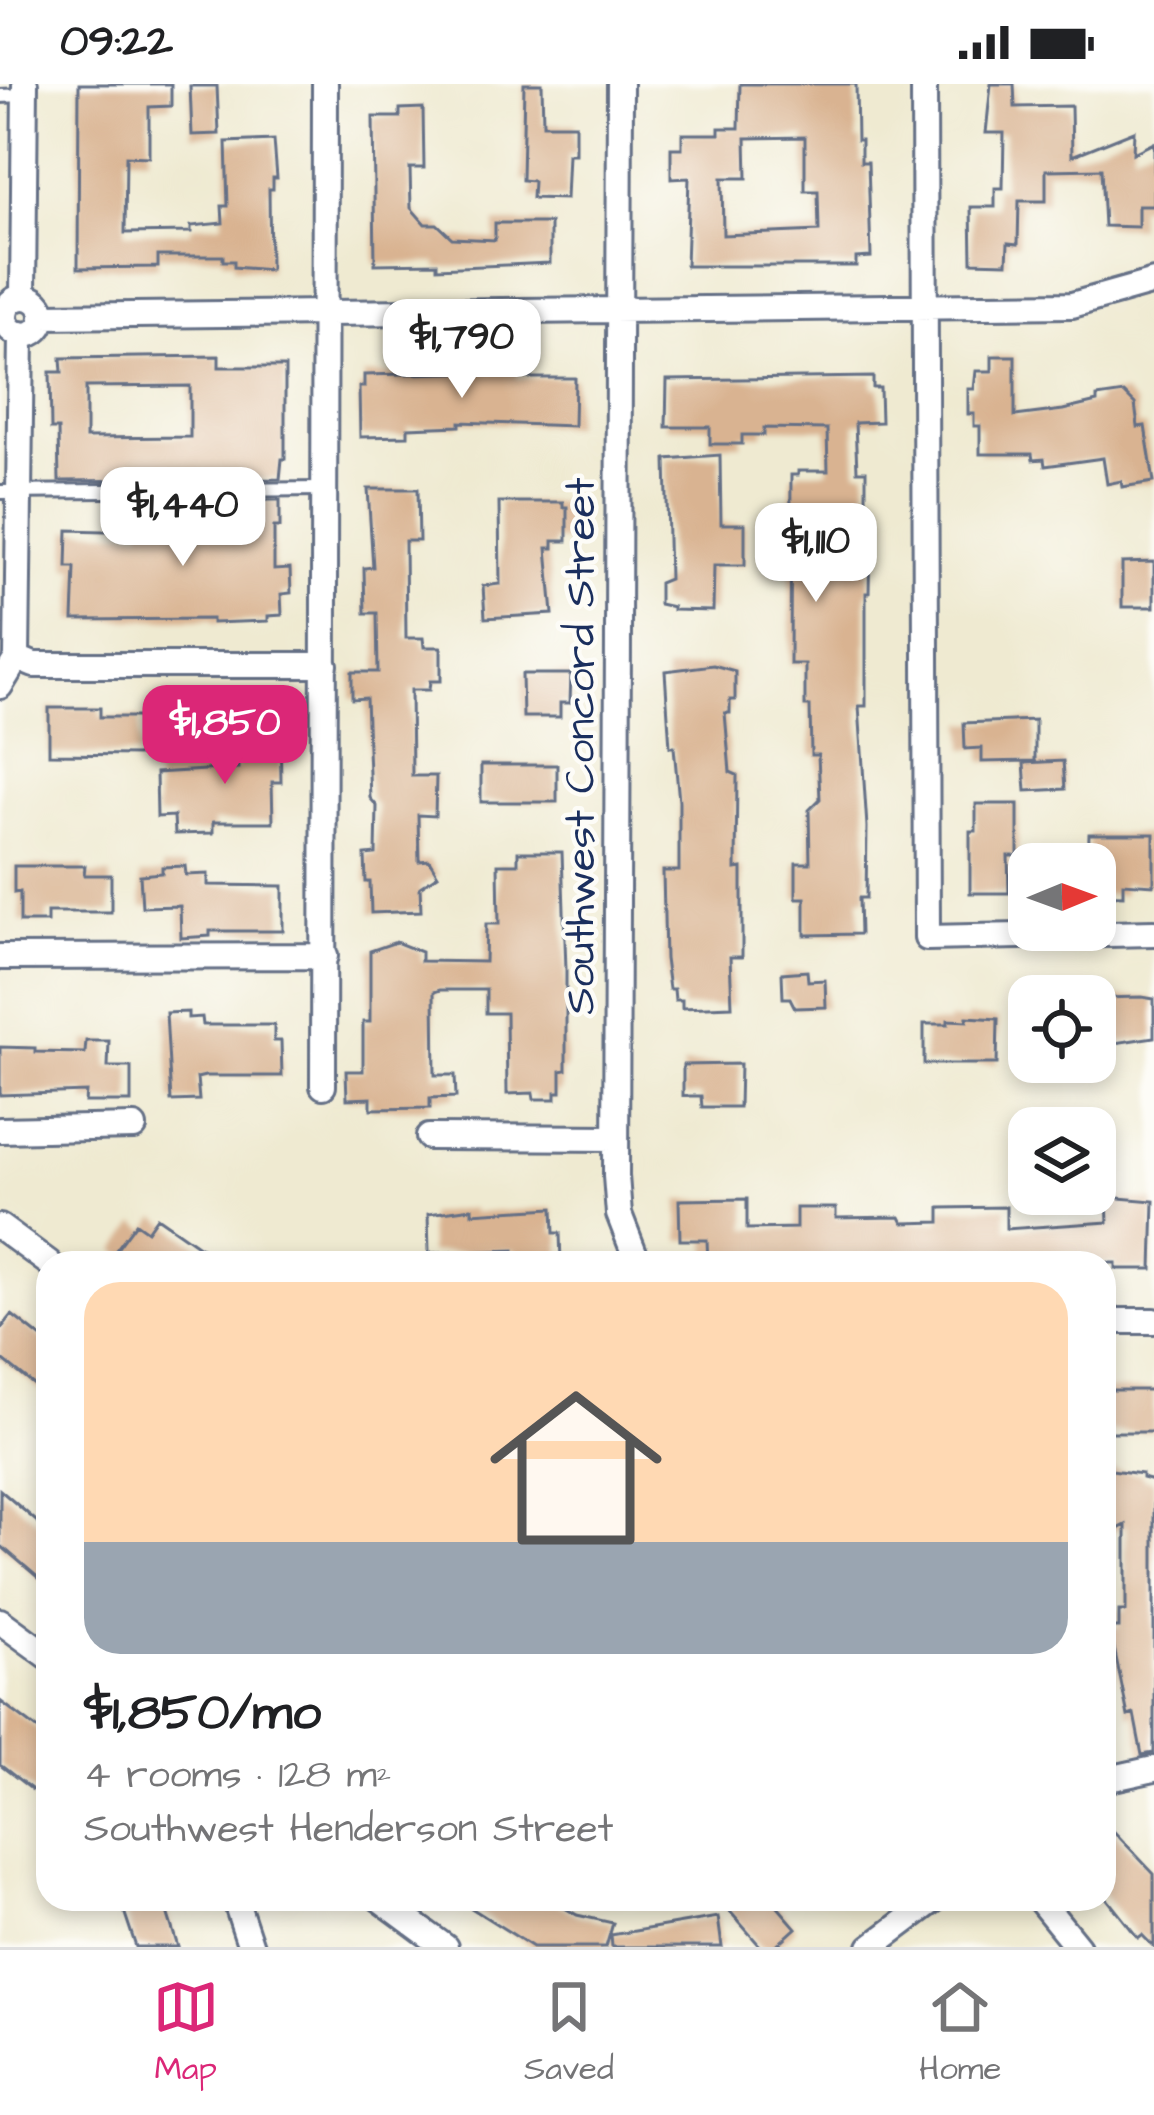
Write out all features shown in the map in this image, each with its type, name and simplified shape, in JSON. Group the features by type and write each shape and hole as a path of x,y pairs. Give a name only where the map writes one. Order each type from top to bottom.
{"street":[{"path":"323,1086 325,84"},
{"name":"Southwest Concord Street","path":"620,84 616,1138 619,1214 634,1251"},
{"path":"924,84 927,938 1154,933"},
{"path":"0,686 17,658 9,492 17,92"},
{"path":"12,315 34,332 43,316 1072,304 1154,282"},
{"path":"17,658 34,665 325,664"},
{"path":"0,957 326,956"},
{"path":"0,1130 134,1127"},
{"path":"429,1137 616,1138"},
{"path":"0,1227 36,1253"},
{"path":"1116,1321 1154,1321"},
{"path":"0,1621 36,1647"},
{"path":"1116,1777 1154,1768"},
{"path":"239,1911 251,1947"},
{"path":"396,1911 445,1947"},
{"path":"871,1947 919,1911"},
{"path":"1050,1911 1078,1947"}],"lane":[{"path":"9,492 325,489"}],"building":[{"path":"79,84 171,84 171,106 149,107 149,157 126,156 125,233 191,232 191,226 223,223 222,206 228,206 226,142 274,140 277,178 269,189 270,270 234,267 234,261 223,261 223,256 158,256 158,267 78,268"},
{"path":"524,84 542,84 543,124 575,124 566,199 532,198 533,181 522,180"},
{"path":"740,84 856,84 857,140 861,140 861,162 868,162 871,257 856,258 856,266 686,266 689,178 671,179 671,148 682,148 682,134 719,134 719,128 739,128","holes":["805,137 805,191 818,191 819,231 723,235 722,178 747,178 746,138"]},
{"path":"991,84 1014,84 1015,107 1071,106 1072,156 1134,131 1133,153 1154,143 1154,206 1138,206 1138,227 1104,226 1101,169 1046,170 1046,201 1019,201 1018,244 1008,243 1007,263 972,262 971,207 995,207 995,188 1003,188 1004,133 986,133"},
{"path":"190,86 217,86 219,134 192,135"},
{"path":"423,108 424,168 410,168 411,208 425,224 437,224 452,238 495,240 495,223 550,223 550,263 437,268 437,263 375,264 373,117 400,117 400,109"},
{"path":"219,356 219,367 285,367 285,459 280,479 59,481 58,429 51,429 50,372 62,372 61,358","holes":["190,386 190,437 86,438 86,387"]},
{"path":"992,356 1015,356 1015,416 1063,410 1124,393 1135,404 1138,427 1145,426 1154,482 1122,487 1121,481 1107,484 1103,458 1045,466 1044,459 1033,460 1032,454 980,454 980,426 974,426 974,414 968,414 968,389 974,389 976,371 992,371"},
{"path":"517,373 517,378 575,378 574,426 460,422 460,426 408,428 408,436 360,437 359,387 364,387 364,375"},
{"path":"873,377 873,388 880,388 881,422 855,423 857,471 866,471 866,540 870,540 866,706 859,706 866,898 859,898 860,934 805,935 805,898 796,898 796,863 810,863 809,810 820,799 818,755 811,755 810,706 805,706 805,664 790,664 791,475 828,471 827,429 764,428 764,435 742,435 742,444 710,444 710,427 666,427 667,380"},
{"path":"720,455 721,524 745,524 745,565 714,565 713,611 673,610 659,604 659,583 669,579 666,459"},
{"path":"368,489 418,489 419,541 405,541 406,638 423,638 424,647 441,647 441,681 430,681 429,690 411,690 412,776 436,776 435,816 418,815 419,861 429,860 438,875 420,887 421,911 371,913 370,882 366,882 365,855 376,854 377,806 370,798 366,698 352,699 352,672 378,672 377,613 365,613 364,568 373,567"},
{"path":"226,500 280,500 280,527 274,527 274,570 290,569 291,593 281,594 282,615 268,616 268,621 212,623 212,619 73,620 75,567 67,567 68,530 141,532 141,524 225,521"},
{"path":"499,502 563,502 567,507 567,541 553,541 553,548 547,548 553,614 485,618 483,586 500,584"},
{"path":"1154,562 1154,607 1122,607 1122,563"},
{"path":"713,665 735,671 735,700 730,700 730,713 725,713 730,772 737,775 742,957 730,957 732,1006 682,1008 682,1000 675,1000 674,989 669,989 665,959 663,871 679,871 679,801 665,671"},
{"path":"522,674 571,674 570,703 560,703 560,717 523,717"},
{"path":"49,708 100,708 100,717 139,717 139,755 49,754"},
{"path":"1035,720 1035,761 982,762 982,748 965,749 964,723"},
{"path":"280,727 281,782 272,782 273,822 213,822 213,833 175,834 174,816 157,817 156,773 238,768 238,728"},
{"path":"1063,761 1065,789 1026,791 1024,763"},
{"path":"481,765 557,765 557,802 481,802"},
{"path":"976,804 1018,804 1018,843 1008,843 1008,893 970,893 970,831 976,831"},
{"path":"1089,834 1154,834 1154,885 1123,883 1123,895 1116,895 1116,843 1089,843"},
{"path":"518,852 562,852 566,1070 561,1071 561,1092 556,1092 556,1099 534,1099 533,1093 507,1094 506,1013 486,1013 486,990 440,990 434,992 435,1075 455,1075 456,1097 430,1098 430,1108 371,1109 371,1098 347,1099 346,1071 363,1071 363,1022 370,1022 370,951 396,942 421,952 421,961 485,962 486,924 499,924 498,864 518,864"},
{"path":"14,866 85,866 84,875 111,875 111,912 47,912 47,922 20,922"},
{"path":"185,866 186,875 208,874 208,885 283,886 283,931 210,931 210,936 181,938 180,906 142,907 140,875"},
{"path":"807,971 808,981 825,980 826,1007 795,1008 790,998 783,998 782,973"},
{"path":"1116,998 1154,999 1154,1037 1116,1043"},
{"path":"188,1012 188,1018 202,1017 203,1025 274,1025 274,1041 281,1041 282,1076 205,1076 197,1078 199,1100 171,1101 166,1013"},
{"path":"967,1017 998,1019 997,1064 924,1064 924,1024 967,1021"},
{"path":"86,1041 109,1041 108,1067 131,1067 131,1102 85,1102 86,1092 0,1095 0,1047 85,1053"},
{"path":"740,1064 739,1107 702,1107 701,1096 683,1096 683,1065"},
{"path":"1116,1198 1154,1201 1152,1269 1116,1269 1116,1251 707,1251 707,1240 680,1240 679,1200 747,1199 747,1229 796,1228 796,1208 836,1208 836,1218 900,1217 903,1223 940,1222 940,1208 1006,1207 1006,1229 1108,1222 1108,1215 1116,1215"},
{"path":"472,1208 472,1213 553,1208 561,1251 429,1251 428,1214"},
{"path":"157,1217 206,1251 116,1250 136,1223 147,1231"},
{"path":"12,1315 36,1334 36,1386 0,1358 0,1330"},
{"path":"1116,1390 1154,1390 1154,1432 1116,1432"},
{"path":"1116,1471 1154,1481 1154,1753 1142,1755 1116,1657 1119,1611 1126,1611 1126,1525 1116,1530"},
{"path":"0,1490 36,1521 36,1576 0,1545"},
{"path":"0,1701 36,1728 36,1793 0,1765"},
{"path":"1116,1834 1154,1874 1154,1947 1142,1935 1138,1938 1116,1910"},
{"path":"124,1911 167,1911 178,1947 136,1947"},
{"path":"476,1911 570,1911 613,1923 606,1947 533,1947"},
{"path":"730,1911 781,1911 796,1928 775,1947 761,1947"},
{"path":"718,1917 722,1947 612,1947 611,1935"}]}
